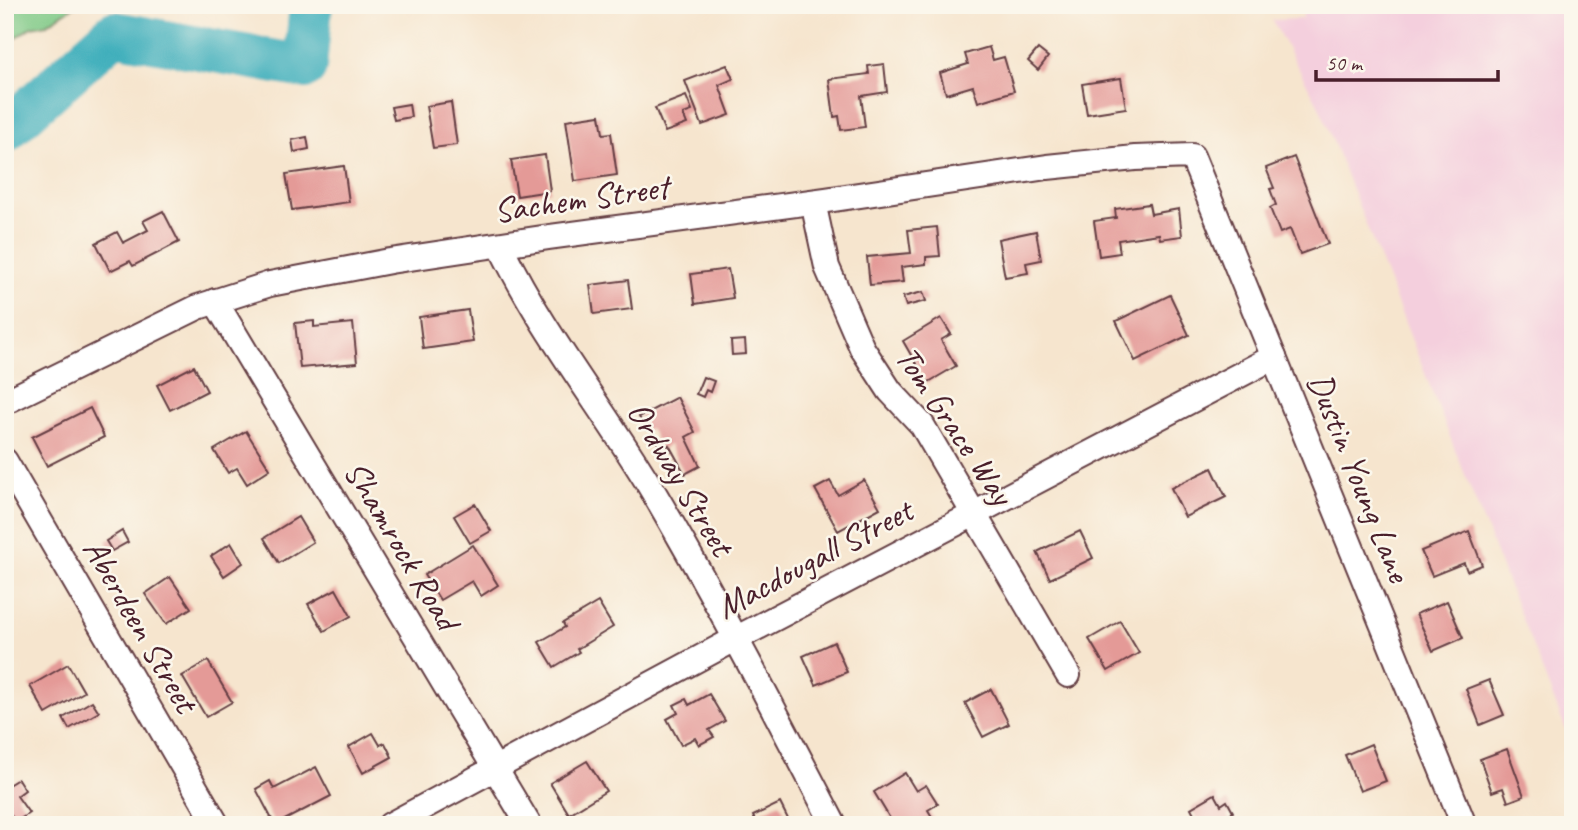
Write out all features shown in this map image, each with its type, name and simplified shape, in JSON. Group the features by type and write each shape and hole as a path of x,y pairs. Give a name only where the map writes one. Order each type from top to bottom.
{"street":[{"name":"Sachem Street","path":"5,402 186,313 270,284 390,261 1047,167 1135,158 1192,156"},
{"name":"Dustin Young Lane","path":"1192,156 1464,825"},
{"name":"Tom Grace Way","path":"813,202 827,267 862,348 890,391 922,425 1068,675"},
{"name":"Ordway Street","path":"500,245 514,274 550,333 653,492 737,638 834,825"},
{"name":"Shamrock Road","path":"215,301 529,825"},
{"name":"Macdougall Street","path":"390,825 737,638 1274,357"},
{"name":"Aberdeen Street","path":"5,461 217,825"}],"shaded area":[{"path":"1300,5 1573,5 1573,748 1320,108 1272,20 1302,19 1304,11"}],"green space":[{"path":"5,5 76,5 47,24 31,27 17,37 5,52"}],"building":[{"path":"989,47 993,60 1004,57 1014,91 978,102 973,86 946,94 940,73 968,64 965,54"},
{"path":"1038,49 1048,57 1038,70 1028,61"},
{"path":"884,64 887,92 861,96 865,127 841,130 839,116 834,117 829,79 869,74 868,66"},
{"path":"727,65 733,79 719,85 730,115 702,125 685,81"},
{"path":"1121,78 1126,108 1087,114 1082,84"},
{"path":"686,96 692,111 683,114 687,124 665,132 655,108"},
{"path":"451,102 457,145 433,148 426,106"},
{"path":"409,104 411,117 394,120 391,107"},
{"path":"600,115 603,134 611,133 617,175 575,181 566,120"},
{"path":"307,137 309,149 294,152 292,140"},
{"path":"545,155 550,191 517,196 511,160"},
{"path":"1294,157 1328,244 1300,254 1290,229 1280,233 1270,208 1276,205 1270,189 1274,188 1266,168"},
{"path":"344,166 349,202 292,210 286,174"},
{"path":"1149,204 1151,214 1179,209 1182,236 1160,239 1159,234 1118,240 1120,253 1099,256 1094,221 1116,218 1115,209"},
{"path":"163,211 179,242 133,266 130,261 110,271 96,243 117,232 123,243 148,230 143,221"},
{"path":"937,227 940,256 926,257 926,264 901,267 903,282 870,285 867,257 911,253 908,230"},
{"path":"1036,231 1041,260 1026,263 1028,273 1005,277 998,239"},
{"path":"728,269 733,298 695,304 691,274"},
{"path":"628,280 632,309 594,314 590,285"},
{"path":"923,292 926,301 906,306 903,297"},
{"path":"1170,295 1189,335 1135,361 1116,321"},
{"path":"468,310 473,342 423,349 419,317"},
{"path":"941,318 951,334 941,340 956,366 927,383 903,341"},
{"path":"314,321 314,327 353,323 357,363 300,368 295,323"},
{"path":"745,340 746,354 732,355 731,341"},
{"path":"194,366 207,391 170,410 157,385"},
{"path":"703,377 714,381 710,392 706,390 703,397 696,394"},
{"path":"677,397 695,432 686,437 700,466 685,474 669,445 661,450 650,428 646,430 639,417"},
{"path":"90,408 104,437 47,466 32,437"},
{"path":"246,431 270,469 247,484 237,468 228,473 214,450"},
{"path":"1212,468 1226,497 1185,517 1171,488"},
{"path":"864,480 880,508 838,531 815,489 830,481 838,495"},
{"path":"475,504 491,531 470,543 454,516"},
{"path":"298,517 313,542 279,563 264,538"},
{"path":"122,531 128,542 112,551 106,541"},
{"path":"1080,531 1093,558 1050,579 1037,552"},
{"path":"1469,531 1482,565 1467,571 1464,563 1432,576 1421,551"},
{"path":"231,543 243,563 224,576 211,556"},
{"path":"473,545 498,585 481,596 472,581 440,600 424,575"},
{"path":"170,577 191,608 166,624 145,594"},
{"path":"336,589 351,616 324,631 308,604"},
{"path":"1447,601 1463,638 1433,651 1416,614"},
{"path":"598,602 613,627 554,667 539,642 565,627 563,623"},
{"path":"1120,621 1139,653 1108,671 1089,639"},
{"path":"834,642 847,672 816,685 803,656"},
{"path":"208,661 232,702 206,717 182,676"},
{"path":"68,664 84,692 46,714 30,686"},
{"path":"1489,680 1504,715 1480,725 1466,689"},
{"path":"991,689 1009,724 983,737 965,703"},
{"path":"709,694 725,721 709,730 714,737 699,745 695,738 681,745 667,719 678,713 674,705 686,699 689,705"},
{"path":"92,701 99,712 69,729 63,718"},
{"path":"373,733 380,745 385,743 392,757 363,773 349,747"},
{"path":"1371,744 1386,781 1360,791 1345,755"},
{"path":"1507,749 1524,796 1508,802 1503,788 1492,792 1480,759"},
{"path":"587,761 606,791 569,814 550,783"},
{"path":"316,767 331,796 275,825 256,789 270,781 274,789"},
{"path":"905,773 916,791 926,785 938,804 928,810 937,825 894,825 874,792"},
{"path":"18,779 25,790 17,796 29,813 16,822 9,812 5,814 5,787"},
{"path":"1215,794 1221,805 1227,801 1233,812 1227,816 1233,825 1200,825 1191,808"},
{"path":"780,803 791,825 757,825 753,816"}],"waterway":[{"path":"5,131 114,33 305,67 311,5"}]}
